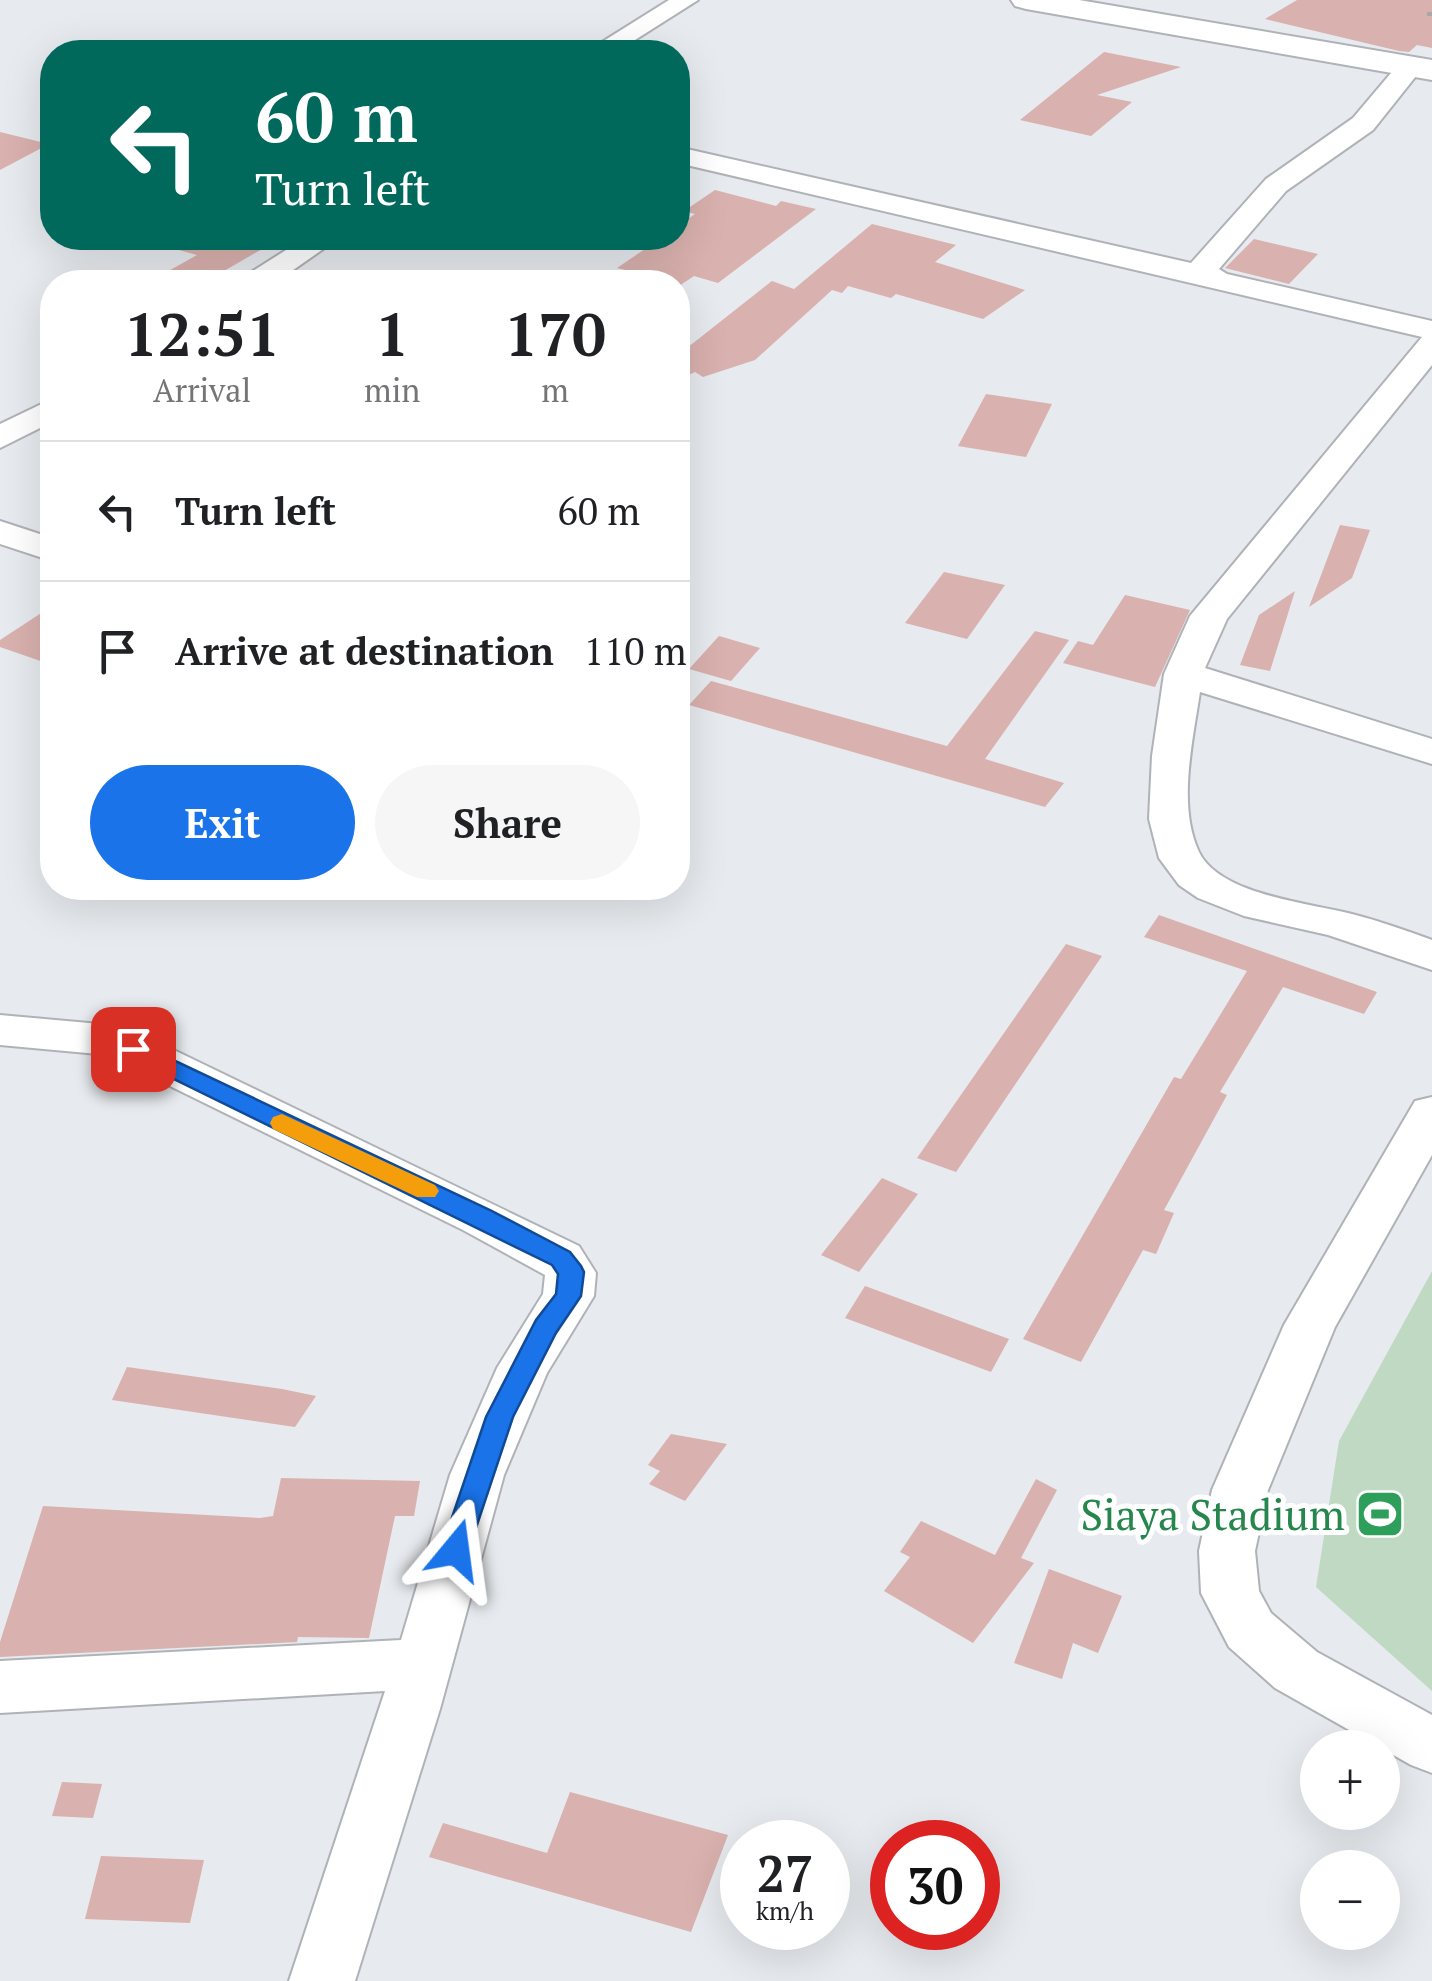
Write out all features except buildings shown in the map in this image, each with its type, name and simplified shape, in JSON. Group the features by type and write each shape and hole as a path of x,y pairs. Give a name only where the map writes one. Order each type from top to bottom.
{"highway":[{"path":"1034,1 1422,68"}],"street":[{"path":"619,40 686,0"},
{"path":"1203,275 1202,267 1276,185 1363,124 1422,68"},
{"path":"690,158 1432,330"},
{"path":"275,270 305,250"},
{"path":"1432,344 1209,616 1183,674 1171,833 1187,870 1230,897 1360,930 1432,956"},
{"path":"0,438 40,416"},
{"path":"0,532 40,546"},
{"path":"1183,674 1432,752"},
{"path":"0,1030 100,1039 133,1049 481,1217 561,1258 572,1272 568,1296 523,1368 483,1460 322,1981"},
{"path":"1432,1113 1295,1357 1240,1490 1227,1551 1230,1593 1250,1630 1311,1680 1432,1746"},
{"path":"0,1688 422,1664"}],"green space":[{"name":"Siaya Stadium","path":"1432,1271 1432,1691 1316,1587 1339,1441"}],"slow traffic":[{"path":"282,1123 426,1191"}],"place":[{"name":"Siaya Stadium","path":"1380,1514"}],"route":[{"path":"133,1049 481,1217 561,1258 572,1272 568,1296 546,1327 500,1417 477,1475 456,1550"}]}
